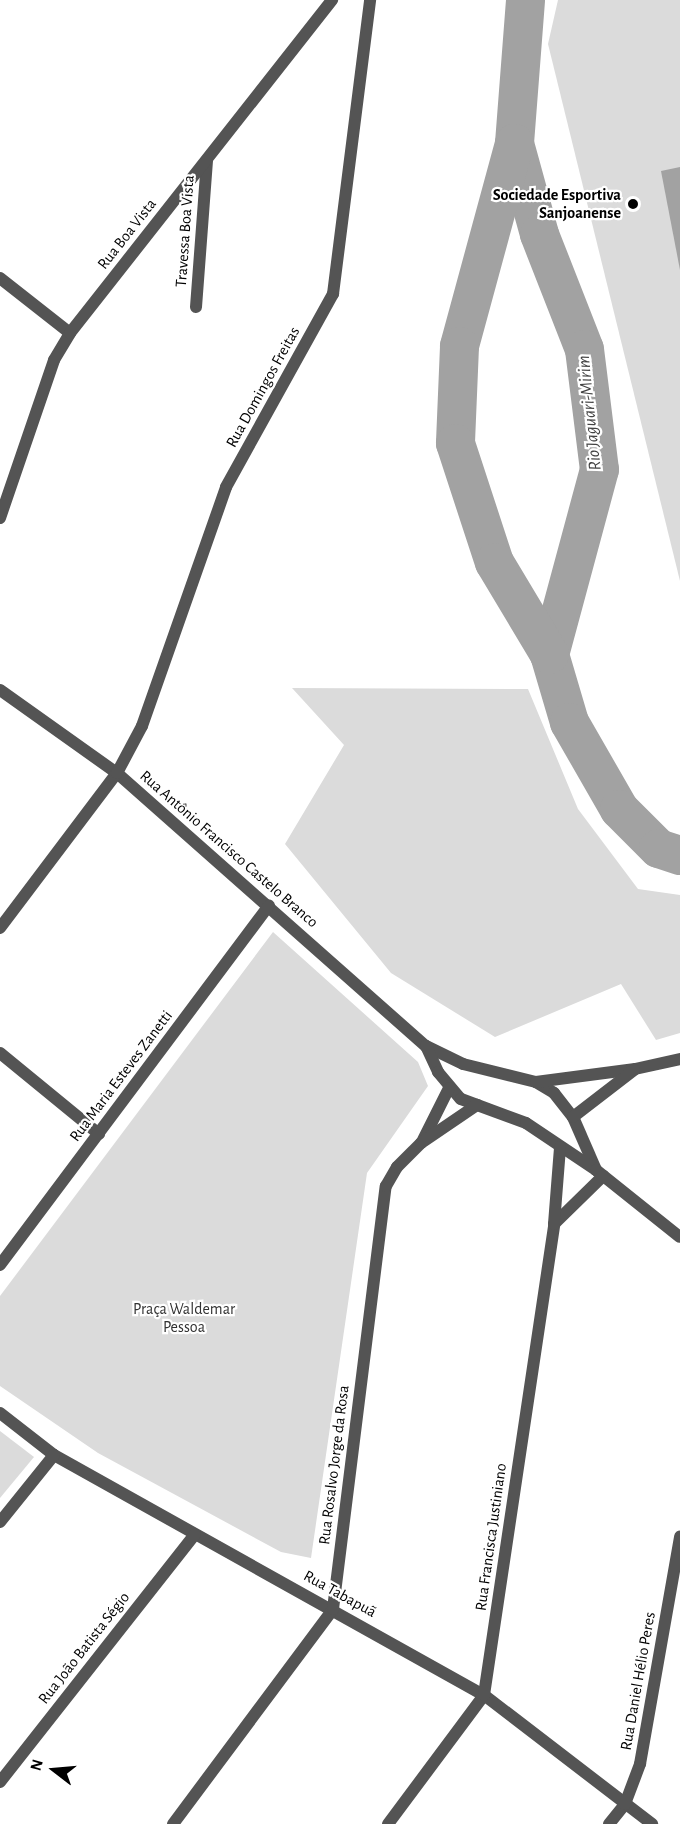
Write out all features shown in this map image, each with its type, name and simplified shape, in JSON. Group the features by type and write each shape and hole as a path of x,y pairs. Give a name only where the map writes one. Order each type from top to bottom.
{"street":[{"name":"Rua Boa Vista","path":"0,518 54,360 70,333 332,0"},
{"name":"Rua Domingos Freitas","path":"0,928 117,773 142,726 226,487 333,294 370,0"},
{"name":"Travessa Boa Vista","path":"196,307 207,158"},
{"path":"0,278 70,333"},
{"name":"Rua Antônio Francisco Castelo Branco","path":"0,690 117,773 426,1046 463,1064 536,1082 565,1102 600,1173"},
{"name":"Rua Maria Esteves Zanetti","path":"0,1265 269,906"},
{"name":"Rua Antônio Francisco Castelo Branco","path":"426,1046 449,1088 477,1105 513,1116 600,1173 680,1237"},
{"path":"0,1053 99,1134"},
{"path":"536,1082 635,1069 680,1059"},
{"path":"573,1117 635,1069"},
{"name":"Rua Rosalvo Jorge da Rosa","path":"421,1143 449,1088"},
{"name":"Rua Rosalvo Jorge da Rosa","path":"173,1824 333,1609 381,1204 397,1167 421,1143 477,1105"},
{"name":"Rua Francisca Justiniano","path":"388,1824 484,1695 554,1224 560,1147"},
{"path":"554,1224 600,1173"},
{"name":"Rua Tabapuã","path":"0,1413 54,1455 484,1695 652,1824"},
{"path":"0,1522 54,1455"},
{"name":"Rua João Batista Ségio","path":"0,1782 195,1534"},
{"name":"Rua Daniel Hélio Peres","path":"609,1824 625,1804 640,1764 680,1536"}],"green space":[{"name":"Sociedade Esportiva Sanjoanense","path":"558,0 680,0 680,581 548,44"},
{"path":"292,688 528,689 578,809 638,889 680,895 680,1033 656,1040 621,984 495,1037 391,973 285,844 344,745"},
{"name":"Praça Waldemar Pessoa","path":"273,932 418,1062 428,1086 367,1173 311,1558 281,1552 98,1453 0,1386 0,1296"},
{"path":"0,1431 34,1457 0,1498"}],"shaded area":[{"path":"680,167 680,270 661,171"}],"waterway":[{"name":"Rio Jaguari-Mirim","path":"525,0 514,143 539,234 584,349 599,469 549,654 569,722 619,809 658,848 680,855"},
{"path":"514,143 459,346 455,443 494,562 549,654"}],"place":[{"name":"Sociedade Esportiva Sanjoanense","path":"633,204"}]}
